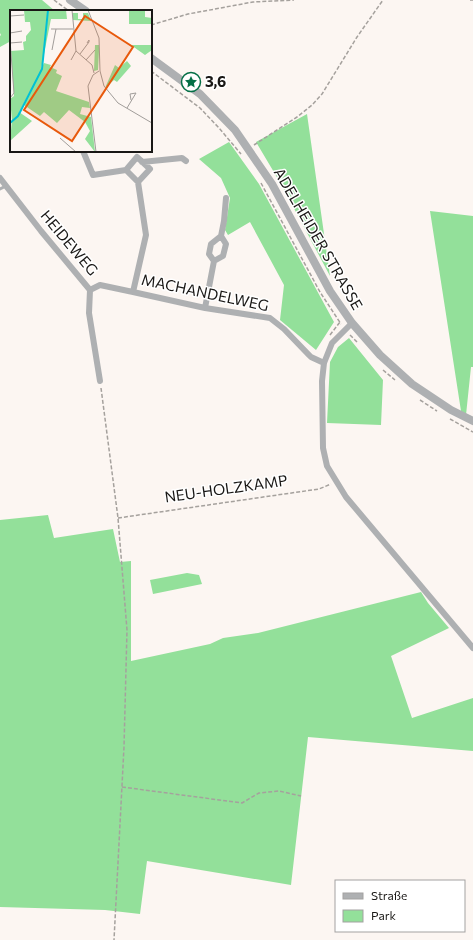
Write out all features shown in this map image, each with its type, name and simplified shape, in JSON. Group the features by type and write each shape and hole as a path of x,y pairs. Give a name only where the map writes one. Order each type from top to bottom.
{"street":[{"path":"70,0 85,10"},
{"name":"ADELHEIDER STRASSE","path":"152,59 200,94 235,130 272,184 330,291 352,323 380,355 412,384 451,410 473,421"},
{"path":"83,152 93,174 126,170 137,157 150,169 138,182"},
{"path":"142,162 182,158 186,161"},
{"path":"126,170 138,182 146,235 133,292"},
{"name":"HEIDEWEG","path":"0,178 3,187 90,290 89,313 100,381"},
{"path":"204,308 214,261 209,254 210,244 221,236 226,198"},
{"path":"214,261 223,256 226,244 221,236"},
{"name":"MACHANDELWEG","path":"90,290 100,285 204,308 270,318 284,329 308,354 324,362"},
{"path":"352,323 332,343 324,362 322,381 323,448 327,466 346,497 473,648"}],"path":[{"path":"54,0 68,10"},
{"path":"152,24 188,14 253,2 294,0"},
{"path":"248,149 297,117 312,105 322,94 382,0"},
{"path":"152,72 200,108 235,146 244,159"},
{"path":"259,180 320,292 345,329"},
{"path":"100,381 118,518 127,630 124,747 114,940"},
{"name":"NEU-HOLZKAMP","path":"118,518 319,489 336,482"},
{"path":"122,787 242,803 259,793 279,791 301,796"}],"green space":[{"path":"0,0 42,0 54,10 10,10 10,42 0,47"},
{"path":"307,114 330,276 281,184 256,142"},
{"path":"229,142 259,184 334,322 316,350 280,320 284,285 250,222 228,235 225,230 230,198 221,178 199,159"},
{"path":"430,211 473,216 473,367 471,367 466,415 461,411"},
{"path":"349,338 383,380 381,425 327,423 330,362 338,347"},
{"path":"48,515 54,538 113,529 120,562 131,561 131,661 210,644 223,638 258,633 421,592 428,603 449,628 391,656 412,718 473,698 473,751 308,737 291,885 147,861 140,914 105,910 0,907 0,520"},
{"path":"187,573 199,575 202,584 153,594 150,580"}],"place":[{"name":"3,6","path":"191,82"}]}
